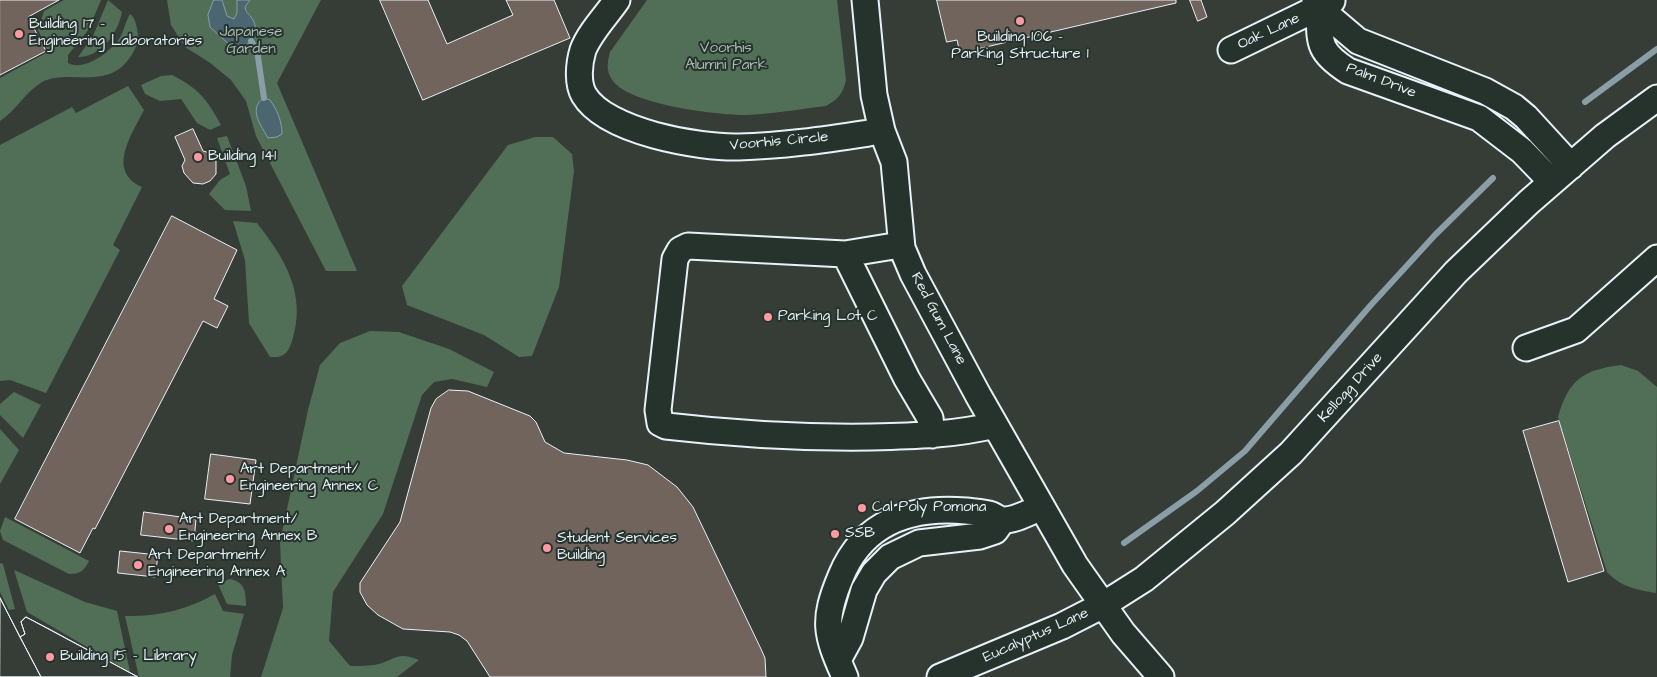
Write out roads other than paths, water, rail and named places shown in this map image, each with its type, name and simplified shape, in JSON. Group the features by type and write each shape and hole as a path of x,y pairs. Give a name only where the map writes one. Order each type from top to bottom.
{"street":[{"name":"Voorhis Circle","path":"617,0 588,41 580,61 584,95 601,112 615,120 631,127 684,143 738,148 803,142 882,131"},
{"name":"Red Gum Lane","path":"864,0 874,95 882,131 894,162 902,248 922,290 1042,507 1075,565 1104,605"},
{"name":"Oak Lane","path":"1231,50 1323,3"},
{"name":"Palm Drive","path":"1323,3 1358,41 1485,92 1514,107 1526,117 1571,166"},
{"name":"Palm Drive","path":"1323,3 1320,44 1332,61 1348,71 1479,118 1522,150 1552,182"},
{"name":"Kellogg Drive","path":"1104,605 1144,579 1225,512 1291,453 1456,272 1552,182 1605,136 1657,98"},
{"path":"902,248 894,246 845,254 688,246 680,250 675,259 658,410 660,423 666,426 739,435 820,438 932,435 964,432 996,425"},
{"path":"845,254 907,379 930,418 932,435"},
{"path":"1526,348 1576,330 1657,258"},
{"path":"842,669 829,640 827,619 832,597 843,570 860,542 876,528 902,516 935,510 964,511 990,515 1002,520 1021,516 1042,507"},
{"path":"1104,605 1161,677"},
{"name":"Eucalyptus Lane","path":"940,677 1062,626 1104,605"}],"water":[{"path":"214,0 222,0 227,16 234,19 237,13 237,0 250,0 245,7 254,22 255,31 252,39 242,49 232,47 210,27 208,15"},
{"path":"264,98 270,100 279,116 282,134 277,137 268,138 257,116 257,106"}],"waterway":[{"path":"251,41 257,50 264,98"},
{"path":"1585,102 1657,49"},
{"path":"1124,543 1197,491 1245,451 1370,306 1435,235 1493,178"}],"place":[{"name":"Building 106 - Parking Structure 1","path":"1020,21"},
{"name":"Building 17 - Engineering Laboratories","path":"19,34"},
{"name":"Building 141","path":"198,157"},
{"name":"Parking Lot C","path":"768,317"},
{"name":"Art Department/ Engineering Annex C","path":"230,479"},
{"name":"Cal Poly Pomona","path":"862,508"},
{"name":"Art Department/ Engineering Annex B","path":"169,529"},
{"name":"SSB","path":"835,534"},
{"name":"Student Services Building","path":"547,548"},
{"name":"Art Department/ Engineering Annex A","path":"138,565"},
{"name":"Building 15 - Library","path":"50,657"}],"park label":[{"name":"Japanese Garden","path":"251,42"},
{"name":"Voorhis Alumni Park","path":"726,58"}]}
